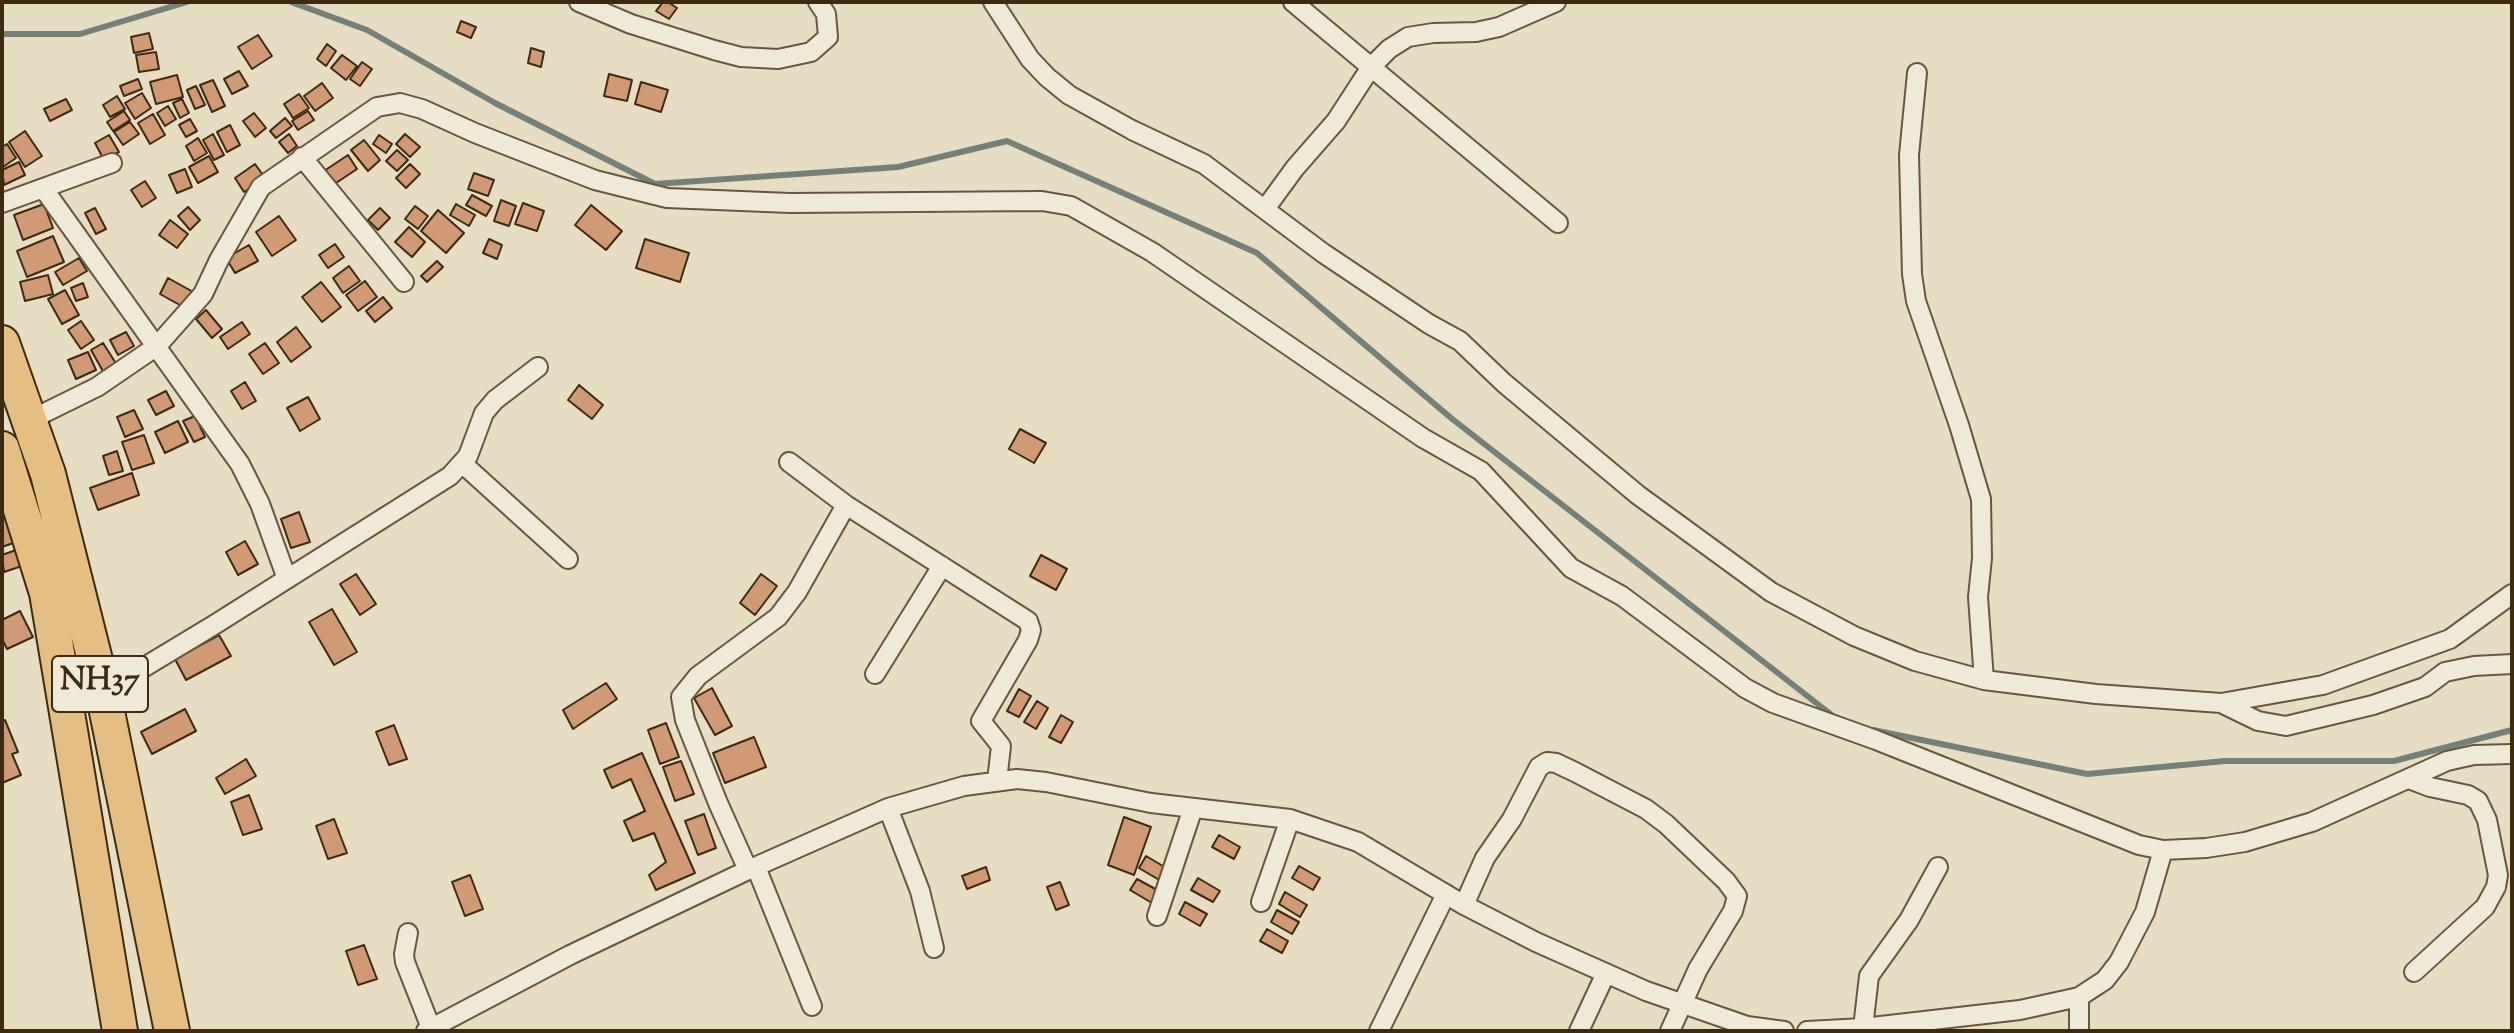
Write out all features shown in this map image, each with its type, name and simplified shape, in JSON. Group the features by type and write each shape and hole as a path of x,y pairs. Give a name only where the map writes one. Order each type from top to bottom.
{"highway":[{"name":"NH37","path":"2,343 48,474 103,692 172,1031"},
{"name":"NH37","path":"2,449 47,593 120,1031"}],"street":[{"path":"579,2 631,24 714,50 741,57 778,59 811,52 828,37 826,14 818,2"},
{"path":"993,2 1030,59 1069,95 1132,130 1204,164 1323,253 1429,324 1460,341 1504,383 1638,495 1771,592 1854,636 1915,661 1984,680 2096,694 2221,703 2323,685 2450,639 2512,594"},
{"path":"1293,2 1558,223"},
{"path":"1265,209 1336,121 1371,67 1389,49 1408,37 1476,32 1499,27 1556,2"},
{"path":"1917,73 1909,155 1912,274 1916,301 1981,499 1982,558 1978,597 1984,680"},
{"path":"30,420 97,387 157,346 203,294 261,187 377,107 400,103 422,109 595,180 667,198 790,203 1042,201 1071,206 1152,252 1423,438 1481,471 1571,568 1622,596 1745,688 1773,703 1876,740 2112,836 2163,850 2245,842 2312,822 2447,761 2474,755 2512,754"},
{"path":"302,157 404,282"},
{"path":"2,203 112,163"},
{"path":"43,188 240,464 260,504 287,579"},
{"path":"103,692 450,476 463,464 484,413 495,400 538,367"},
{"path":"789,462 846,505 1028,621 1031,630 1028,640 981,721 1001,746 997,781"},
{"path":"463,464 568,559"},
{"path":"812,1006 752,868 718,803 685,720 681,697 698,676 778,617 797,592 846,505"},
{"path":"875,674 942,566"},
{"path":"2221,703 2258,721 2286,726 2373,705 2425,687 2445,672 2474,666 2512,664"},
{"path":"1464,905 1485,858 1512,819 1539,767 1547,762 1556,763 1646,809 1726,881 1737,896 1733,911 1698,969 1670,1031"},
{"path":"408,933 405,962 428,1030 570,955 752,868 888,808 964,786 1017,779 1151,803 1290,819 1358,842 1464,905 1606,973 1747,1028 1784,1031"},
{"path":"2409,779 2468,795 2478,801 2487,820 2498,875 2496,887 2485,907 2414,972"},
{"path":"888,808 920,891 934,948"},
{"path":"1157,916 1193,808"},
{"path":"1261,902 1290,819"},
{"path":"1807,1031 1986,1022 2020,1010 2079,997 2105,980 2119,962 2145,912 2163,850"},
{"path":"1863,1028 1869,976 1909,920 1938,867"},
{"path":"1379,1031 1446,894"},
{"path":"1579,1031 1606,973"},
{"path":"2079,997 2079,1031"}],"building":[{"path":"663,2 677,8 669,19 656,11"},
{"path":"461,21 476,27 471,38 457,32"},
{"path":"149,33 153,49 134,53 131,37"},
{"path":"258,35 272,56 252,69 238,47"},
{"path":"327,44 336,51 326,66 317,59"},
{"path":"531,48 544,52 541,67 528,63"},
{"path":"156,52 159,69 139,72 136,55"},
{"path":"342,55 357,66 346,80 331,68"},
{"path":"362,62 372,69 360,86 350,79"},
{"path":"239,71 248,86 232,94 224,79"},
{"path":"609,74 632,80 627,101 604,96"},
{"path":"177,75 183,97 156,104 150,82"},
{"path":"138,79 142,89 124,96 120,86"},
{"path":"213,80 225,106 212,112 200,85"},
{"path":"641,82 668,90 661,112 635,104"},
{"path":"322,83 333,98 315,111 304,96"},
{"path":"196,86 205,105 195,109 187,90"},
{"path":"142,93 151,108 135,119 125,103"},
{"path":"299,94 309,108 293,118 284,104"},
{"path":"117,96 125,109 110,117 103,105"},
{"path":"66,99 72,110 50,121 44,109"},
{"path":"182,99 189,113 180,118 173,103"},
{"path":"168,106 176,119 165,126 157,113"},
{"path":"124,111 130,120 113,131 107,122"},
{"path":"308,111 314,120 298,130 292,121"},
{"path":"254,113 266,128 255,137 243,121"},
{"path":"153,114 165,135 150,144 138,123"},
{"path":"285,118 292,126 276,138 270,131"},
{"path":"190,119 197,131 186,137 179,125"},
{"path":"130,122 139,134 123,145 114,132"},
{"path":"230,125 240,145 227,152 217,132"},
{"path":"25,131 42,156 25,167 9,142"},
{"path":"213,134 224,155 214,160 203,140"},
{"path":"289,134 297,146 288,153 279,142"},
{"path":"405,134 420,147 410,157 396,144"},
{"path":"109,135 119,152 104,160 95,143"},
{"path":"379,135 392,144 386,153 373,144"},
{"path":"198,138 207,153 194,161 186,146"},
{"path":"364,140 380,160 368,171 351,150"},
{"path":"7,144 16,158 3,167 2,147"},
{"path":"397,150 408,160 397,171 386,161"},
{"path":"348,155 357,169 333,185 324,171"},
{"path":"209,156 218,172 198,183 189,167"},
{"path":"19,162 25,175 4,185 2,170"},
{"path":"255,164 265,178 244,192 235,178"},
{"path":"410,164 420,174 406,188 396,178"},
{"path":"185,169 192,187 177,193 169,175"},
{"path":"474,173 494,180 488,196 468,189"},
{"path":"145,181 156,198 142,207 131,190"},
{"path":"472,195 492,206 486,216 466,205"},
{"path":"501,200 516,206 509,226 494,221"},
{"path":"523,203 544,211 537,231 515,224"},
{"path":"44,204 53,228 23,240 14,215"},
{"path":"456,204 475,215 469,226 450,215"},
{"path":"591,205 622,231 606,250 575,225"},
{"path":"415,206 428,216 418,229 405,219"},
{"path":"188,207 200,220 190,230 178,216"},
{"path":"95,208 106,229 96,234 85,213"},
{"path":"380,208 390,218 378,230 368,220"},
{"path":"438,210 464,233 446,253 421,231"},
{"path":"279,216 296,240 272,256 256,232"},
{"path":"170,220 188,234 177,248 159,235"},
{"path":"409,227 425,242 412,257 395,242"},
{"path":"53,236 64,262 27,277 17,251"},
{"path":"489,239 502,245 497,259 483,253"},
{"path":"645,239 689,253 680,282 636,268"},
{"path":"335,244 344,257 328,268 319,255"},
{"path":"249,245 258,261 235,273 226,258"},
{"path":"79,258 87,271 63,285 55,272"},
{"path":"437,261 443,267 427,282 421,276"},
{"path":"349,266 360,281 343,293 333,278"},
{"path":"48,275 53,294 25,301 20,282"},
{"path":"168,278 195,293 187,309 160,294"},
{"path":"365,281 377,297 358,311 346,295"},
{"path":"321,282 341,307 322,322 302,297"},
{"path":"83,283 88,297 76,301 71,288"},
{"path":"65,290 79,315 62,324 48,299"},
{"path":"383,297 392,308 375,322 366,311"},
{"path":"206,310 222,329 212,338 196,319"},
{"path":"81,321 94,340 81,349 68,330"},
{"path":"242,322 250,334 228,349 220,337"},
{"path":"296,327 311,347 291,362 277,342"},
{"path":"126,332 134,346 118,355 110,340"},
{"path":"103,343 117,365 104,373 91,350"},
{"path":"265,343 279,363 263,374 249,354"},
{"path":"88,352 96,370 76,379 68,360"},
{"path":"245,382 256,401 242,409 231,391"},
{"path":"579,385 603,405 592,419 568,400"},
{"path":"166,391 174,406 156,415 148,400"},
{"path":"308,397 320,419 300,431 287,408"},
{"path":"134,410 143,429 125,437 117,417"},
{"path":"195,416 205,437 194,442 183,421"},
{"path":"178,421 188,442 165,453 155,432"},
{"path":"1020,429 1046,443 1034,463 1009,449"},
{"path":"144,435 154,463 132,470 122,442"},
{"path":"117,451 123,471 109,475 103,456"},
{"path":"132,473 139,495 98,510 90,488"},
{"path":"299,512 310,542 291,548 281,519"},
{"path":"6,513 16,542 2,547 2,514"},
{"path":"245,541 258,564 238,575 226,552"},
{"path":"19,549 25,565 4,572 2,555"},
{"path":"1041,555 1067,569 1056,590 1030,576"},
{"path":"356,574 376,604 360,615 340,584"},
{"path":"761,574 777,586 755,615 740,603"},
{"path":"332,609 357,652 334,665 309,622"},
{"path":"20,611 33,637 7,649 2,639 2,620"},
{"path":"219,635 231,656 186,680 175,659"},
{"path":"606,683 617,699 573,729 563,710"},
{"path":"712,688 732,726 715,735 694,698"},
{"path":"1019,689 1031,696 1019,717 1007,711"},
{"path":"1037,701 1048,708 1036,729 1024,722"},
{"path":"185,709 196,731 152,754 141,732"},
{"path":"1061,715 1073,722 1061,743 1049,737"},
{"path":"5,720 18,752 12,754 21,775 2,783 2,721"},
{"path":"666,723 679,757 660,764 648,730"},
{"path":"394,725 407,759 389,765 376,732"},
{"path":"754,737 766,767 725,783 713,753"},
{"path":"642,753 695,873 656,890 649,875 666,862 654,833 633,841 624,821 645,811 631,779 612,788 604,770"},
{"path":"246,759 256,776 225,794 216,778"},
{"path":"681,761 694,794 675,801 663,767"},
{"path":"249,795 262,829 243,835 231,802"},
{"path":"704,814 716,848 698,855 685,821"},
{"path":"1124,817 1151,827 1134,875 1108,865"},
{"path":"334,819 347,853 328,859 316,826"},
{"path":"1219,835 1240,847 1234,859 1212,847"},
{"path":"1146,856 1168,869 1161,881 1139,868"},
{"path":"1299,866 1320,878 1313,890 1292,878"},
{"path":"986,867 990,880 967,889 962,876"},
{"path":"470,875 483,909 465,916 452,882"},
{"path":"1198,878 1220,891 1213,902 1191,890"},
{"path":"1137,879 1159,891 1152,903 1130,890"},
{"path":"1060,882 1069,905 1056,910 1047,887"},
{"path":"1285,892 1307,905 1300,917 1279,904"},
{"path":"1185,902 1207,914 1200,926 1179,914"},
{"path":"1277,910 1299,922 1292,934 1271,922"},
{"path":"1267,929 1288,941 1282,953 1260,941"},
{"path":"364,945 377,979 358,985 346,951"}],"waterway":[{"path":"2,34 80,34 187,2"},
{"path":"291,2 367,30 495,103 655,184 898,167 1007,141 1257,253 1451,418 1833,716"},
{"path":"1873,730 2087,774 2225,761 2394,761 2512,730"}]}
